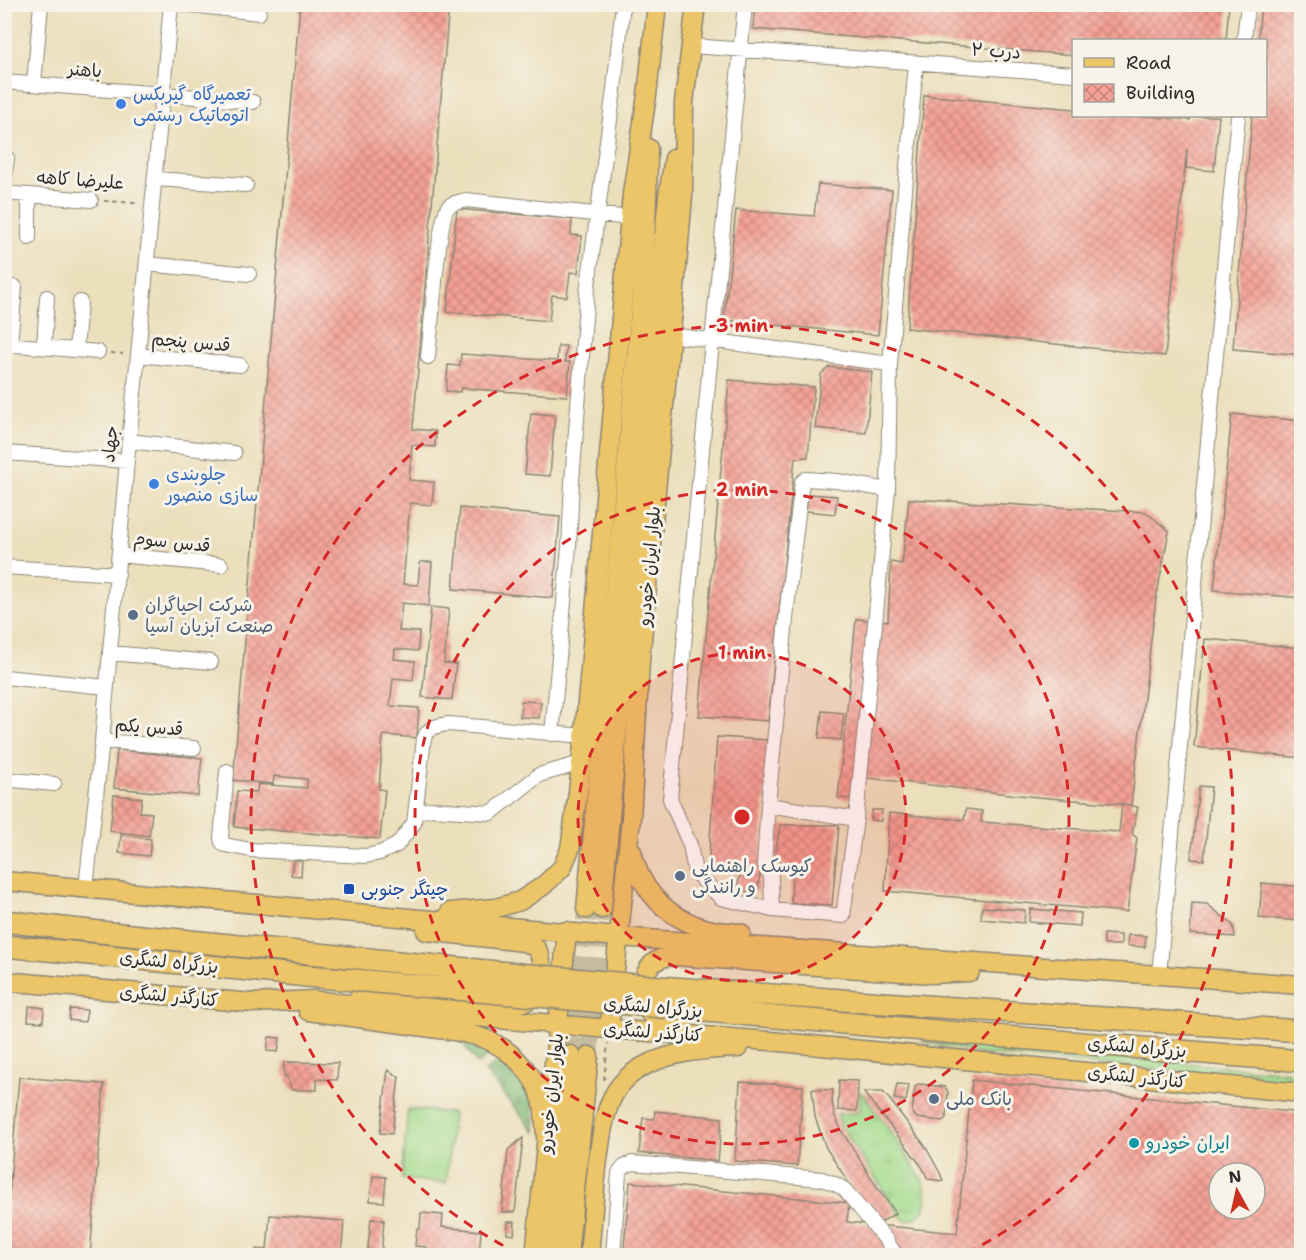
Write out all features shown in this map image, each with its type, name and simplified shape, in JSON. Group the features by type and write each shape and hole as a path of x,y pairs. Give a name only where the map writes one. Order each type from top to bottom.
{"highway":[{"name":"بزرگراه لشگری","path":"4,921 659,987 1302,1031"},
{"name":"بزرگراه لشگری","path":"4,946 307,976 1302,1061"}],"main road":[{"name":"بلوار ایران خودرو","path":"399,916 496,908 520,901 543,886 562,868 570,849 584,736 632,194 647,95 657,4"},
{"name":"بلوار ایران خودرو","path":"594,909 640,398 668,196 684,102 696,4"},
{"name":"بلوار ایران خودرو","path":"640,398 648,193 647,95"},
{"name":"بلوار ایران خودرو","path":"609,1029 631,819 640,661 683,196 684,102"},
{"path":"631,819 632,853 638,873 649,893 668,912 695,926 718,931 934,948 1044,967"},
{"path":"4,881 619,937 1302,985"},
{"path":"313,1000 368,994 512,1005 530,999 539,980 540,964 539,953 533,945 524,942 375,926 318,909"},
{"name":"بلوار ایران خودرو","path":"535,1256 567,932"},
{"path":"770,1041 688,1029 657,1019 648,1011 644,1001 646,971 660,959 671,956 932,974 1044,967"},
{"name":"کنارگذر لشگری","path":"4,981 253,1003 313,1000 408,1011 770,1041 1302,1093"},
{"path":"253,1003 453,1031 475,1035 495,1043 512,1055 534,1082 541,1097 546,1137"},
{"path":"589,1256 595,1184 606,1113 613,1096 623,1082 639,1068 660,1058 705,1050 830,1047"},
{"name":"بلوار ایران خودرو","path":"552,1256 580,1056 568,1256"}],"street":[{"path":"34,84 41,4"},
{"name":"جهاد","path":"86,888 102,741 126,461 171,4"},
{"path":"183,4 259,13"},
{"path":"552,734 588,293 623,4"},
{"path":"745,4 670,799 690,845 695,873 721,898 772,910 843,916 856,819 888,490 890,364 916,63"},
{"path":"1244,39 1248,4"},
{"name":"درب ۲","path":"690,46 1072,74"},
{"name":"باهنر","path":"4,82 253,102"},
{"path":"1160,975 1238,117"},
{"path":"4,183 7,158"},
{"path":"155,179 246,185"},
{"name":"علیرضا کاهه","path":"4,193 91,200"},
{"path":"29,238 30,195"},
{"path":"428,357 441,231 447,208 453,203 466,200 630,218"},
{"path":"147,264 249,274"},
{"path":"15,287 7,344 98,352"},
{"path":"44,347 47,297"},
{"path":"76,350 80,302"},
{"path":"671,335 890,364"},
{"name":"قدس پنجم","path":"138,355 240,365"},
{"path":"129,441 234,453"},
{"path":"4,453 126,461"},
{"path":"772,910 771,876 764,863 768,805 789,588 802,482 806,479 837,481 888,490"},
{"name":"قدس سوم","path":"119,555 221,565"},
{"path":"4,567 118,574"},
{"path":"110,653 211,662"},
{"path":"4,677 107,687"},
{"path":"227,771 221,838 225,845 251,850 366,856 380,854 397,845 414,823 423,739 426,732 434,726 448,724 584,736"},
{"name":"قدس یکم","path":"102,741 194,748"},
{"path":"416,812 432,809 491,813 539,776 581,763"},
{"path":"4,779 54,784"},
{"path":"768,805 856,819"},
{"path":"613,1256 619,1173 632,1163 822,1179 844,1189 887,1241 896,1256"}],"path":[{"name":"علیرضا کاهه","path":"91,200 152,204"},
{"path":"98,352 138,355"}],"green space":[{"path":"460,1040 490,1054 478,1064"},
{"path":"921,1041 1301,1073 1301,1080 980,1054"},
{"path":"500,1061 515,1076 526,1092 533,1111 535,1132 485,1071"},
{"path":"860,1092 886,1126 923,1182 927,1197 925,1207 912,1220 906,1221 899,1214 841,1126 837,1114 860,1113"},
{"path":"408,1109 453,1113 446,1183 402,1179"}],"building":[{"path":"300,4 449,4 413,429 436,431 435,447 412,445 409,480 434,482 432,505 410,503 403,584 418,585 420,562 432,562 429,606 402,603 399,631 419,632 418,651 395,649 394,659 415,661 413,680 393,678 390,706 419,708 417,738 383,735 379,789 385,790 380,839 234,827 237,791 257,792 258,784 307,788 307,779 274,776 273,784 233,780"},
{"path":"755,4 1229,4 1226,39 1072,39 1072,55 753,29"},
{"path":"1261,4 1302,4 1302,355 1233,349 1252,117 1267,117 1267,39 1258,39"},
{"path":"924,95 1072,109 1072,117 1156,117 1190,120 1190,117 1219,117 1214,171 1186,168 1187,149 1165,356 907,328"},
{"path":"818,184 892,190 878,335 724,320 736,210 814,216"},
{"path":"457,209 572,219 571,235 582,236 578,273 570,272 567,297 552,295 549,321 447,312"},
{"path":"558,346 566,346 565,362 570,362 567,396 461,388 460,392 446,391 448,365 460,366 461,354 557,361"},
{"path":"829,367 872,372 866,433 815,428 821,374"},
{"path":"729,380 814,387 808,457 795,458 768,721 699,716"},
{"path":"531,413 555,415 550,476 525,474"},
{"path":"1232,414 1302,421 1302,598 1214,590"},
{"path":"808,494 837,496 835,514 806,511"},
{"path":"909,499 1146,512 1169,531 1156,599 1131,805 859,777 858,799 838,798 856,619 888,621 891,562 902,564"},
{"path":"460,508 560,517 553,598 453,589"},
{"path":"431,607 449,609 444,663 456,664 452,700 422,697"},
{"path":"1205,639 1302,648 1302,758 1194,747"},
{"path":"521,701 541,702 539,718 520,717"},
{"path":"822,711 844,713 841,740 819,738"},
{"path":"717,737 768,740 757,893 737,890 740,875 708,870"},
{"path":"117,750 202,758 198,796 114,788"},
{"path":"1199,786 1211,787 1204,860 1191,859"},
{"path":"114,795 142,798 140,812 152,813 149,836 110,831"},
{"path":"1122,804 1138,807 1132,834 1137,838 1127,912 885,891 889,813 964,820 966,809 982,811 981,822 1119,832"},
{"path":"872,810 882,810 881,821 871,820"},
{"path":"780,825 839,825 832,905 791,903 792,873 775,857"},
{"path":"121,835 151,839 149,856 119,853"},
{"path":"293,860 302,861 301,876 291,875"},
{"path":"1262,883 1302,887 1302,921 1259,918"},
{"path":"1192,903 1207,904 1233,925 1235,937 1190,934"},
{"path":"982,907 1025,910 1024,923 981,919"},
{"path":"1030,909 1081,913 1080,926 1029,922"},
{"path":"1104,934 1121,935 1121,945 1104,945"},
{"path":"1128,935 1146,936 1145,947 1127,946"},
{"path":"29,1006 44,1008 43,1022 28,1021"},
{"path":"70,1009 87,1010 85,1022 69,1020"},
{"path":"269,1037 280,1038 278,1052 267,1051"},
{"path":"284,1062 338,1063 337,1080 317,1079 317,1090 292,1090 287,1077 284,1076"},
{"path":"388,1070 399,1077 392,1134 380,1133"},
{"path":"19,1077 104,1084 90,1256 4,1256"},
{"path":"839,1080 858,1081 857,1111 838,1110"},
{"name":"ایران خودرو","path":"972,1080 1302,1113 1302,1256 623,1256 630,1182 849,1203 847,1222 957,1233"},
{"path":"740,1082 803,1086 797,1166 735,1161"},
{"path":"897,1084 909,1085 906,1101 894,1099"},
{"path":"919,1084 945,1087 948,1092 946,1118 942,1121 917,1118 912,1112 915,1087"},
{"path":"812,1089 833,1090 834,1114 841,1130 896,1213 878,1224 826,1148 815,1117"},
{"path":"883,1092 890,1100 925,1146 943,1181 928,1179 922,1167 864,1093"},
{"path":"655,1111 722,1118 718,1161 639,1153 643,1118 654,1119"},
{"path":"523,1138 515,1212 502,1212 508,1150"},
{"path":"373,1176 386,1177 384,1202 370,1201"},
{"path":"421,1213 443,1215 442,1227 481,1231 479,1256 426,1256 427,1247 415,1246 417,1229 420,1229"},
{"path":"270,1215 344,1221 341,1256 256,1256 256,1249 267,1250"},
{"path":"371,1219 384,1220 381,1256 367,1256"},
{"path":"508,1222 515,1222 514,1235 507,1234"}],"tunnel":[{"path":"571,1055 586,909"},
{"path":"589,1056 602,909"}],"place":[{"name":"تعمیرگاه گیربکس اتوماتیک رستمی","path":"121,104"},
{"name":"جلوبندی سازی منصور","path":"154,484"},
{"name":"شرکت احیاگران صنعت آبزیان آسیا","path":"133,615"},
{"name":"کیوسک راهنمایی و رانندگی","path":"680,876"},
{"name":"چیتگر جنوبی","path":"349,889"},
{"name":"بانک ملی","path":"934,1099"},
{"name":"ایران خودرو","path":"1134,1143"}]}
